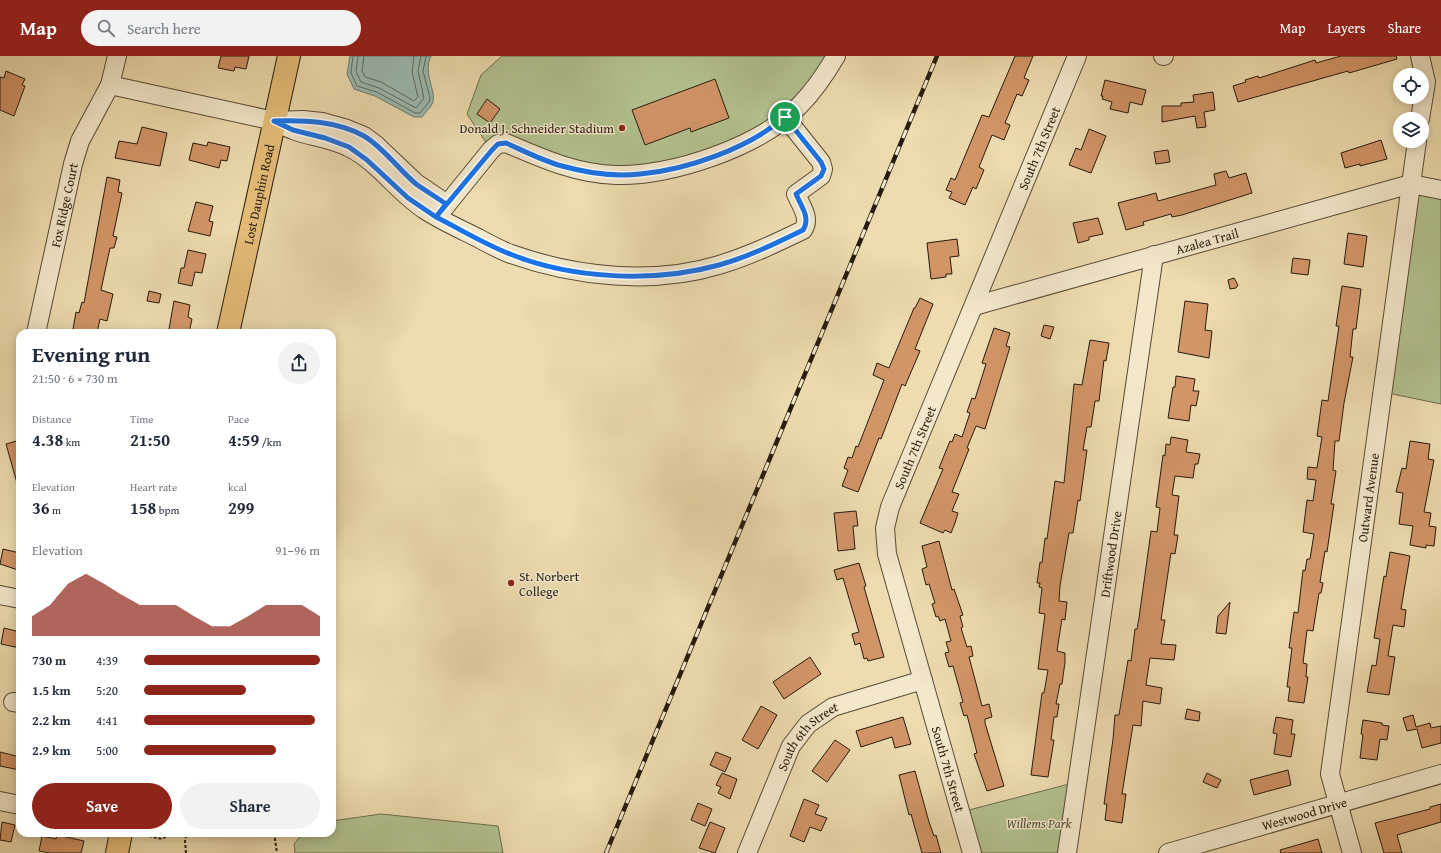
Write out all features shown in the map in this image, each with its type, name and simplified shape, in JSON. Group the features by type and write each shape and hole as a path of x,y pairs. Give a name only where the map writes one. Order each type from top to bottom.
{"main road":[{"name":"Lost Dauphin Road","path":"229,329 289,56"},
{"path":"117,853 128,837"}],"street":[{"name":"Fox Ridge Court","path":"37,329 73,164 80,141 110,84 116,56"},
{"path":"441,211 498,144 506,143 561,166 616,175 641,174 702,161 739,145 776,125 800,106 828,70 836,56"},
{"name":"South 7th Street","path":"972,853 887,554 885,528 890,508 1077,56"},
{"path":"1420,56 1426,82 1421,112"},
{"path":"110,84 274,121 293,130 325,138 349,147 367,160 408,198 441,211 510,254 549,265 587,273 653,276 685,272 719,265 758,251 803,230 807,224 807,217 796,194 821,176 824,169 821,162 785,117"},
{"name":"Outward Avenue","path":"1352,853 1330,774 1416,148"},
{"name":"Azalea Trail","path":"974,306 1411,184 1441,190"},
{"name":"Driftwood Drive","path":"1067,853 1154,255"},
{"path":"0,595 16,598"},
{"name":"South 6th Street","path":"747,853 792,746 808,724 833,707 923,680"},
{"name":"Westwood Drive","path":"1168,853 1441,774"},
{"path":"0,801 16,804"}],"path":[{"path":"149,837 162,839 165,837"},
{"path":"186,837 186,853"},
{"path":"275,837 277,853"}],"green space":[{"name":"Donald J. Schneider Stadium","path":"502,56 826,56 827,70 748,141 631,175 522,150 491,150 467,114 481,75"},
{"path":"1411,184 1441,190 1441,404 1383,392"},
{"name":"Willems Park","path":"1077,782 1067,853 972,853 961,812"},
{"path":"381,814 498,826 503,853 295,853 294,844 300,837 336,837 336,820"}],"water":[{"path":"350,56 431,56 428,69 433,94 431,106 422,117 414,117 375,96 354,89 347,74"}],"building":[{"path":"221,56 249,56 246,69 235,67 234,71 218,68"},
{"path":"1015,56 1033,56 1024,78 1029,80 1022,96 1017,94 1005,123 1010,125 1004,140 992,135 979,167 984,170 976,189 973,187 965,205 949,198 952,192 946,190 951,178 955,180 982,115 989,117"},
{"path":"1341,56 1396,56 1397,59 1349,73 1348,71 1238,102 1233,86 1246,82 1245,80 1258,76 1259,78 1315,60 1316,63"},
{"path":"6,71 25,79 22,85 25,86 14,116 0,110 0,77 4,78"},
{"path":"715,79 729,118 691,132 690,128 645,145 632,110"},
{"path":"1105,80 1146,90 1142,105 1130,102 1128,113 1110,109 1112,102 1102,99 1103,96 1101,96"},
{"path":"1213,92 1215,110 1204,112 1206,127 1197,128 1195,116 1162,122 1162,106 1181,106 1181,103 1194,102 1193,95"},
{"path":"487,99 500,109 490,123 477,114"},
{"path":"142,127 167,133 160,166 115,158 119,141 137,144"},
{"path":"1089,129 1106,136 1091,173 1069,165 1076,148 1081,150"},
{"path":"1381,140 1387,159 1345,168 1341,153"},
{"path":"208,142 230,147 227,161 221,160 219,168 189,160 193,143 207,146"},
{"path":"1168,150 1170,162 1156,164 1154,152"},
{"path":"1226,171 1229,178 1246,173 1252,193 1182,215 1172,217 1171,214 1143,222 1144,225 1126,230 1118,203 1156,193 1158,201 1216,185 1214,174"},
{"path":"107,177 120,180 118,192 122,193 113,236 117,237 114,248 110,248 101,290 113,294 107,321 100,319 98,329 73,329 76,312 79,313 82,302 84,303"},
{"path":"196,202 213,206 209,221 213,222 210,236 188,231"},
{"path":"1098,218 1103,234 1089,237 1089,240 1078,243 1073,223"},
{"path":"1348,233 1367,236 1363,267 1344,264"},
{"path":"957,239 959,256 950,257 952,274 946,274 946,277 931,279 927,243"},
{"path":"188,250 206,254 202,273 195,272 192,286 178,283 181,268 184,268"},
{"path":"1293,258 1310,260 1308,275 1291,273"},
{"path":"1234,278 1238,285 1236,288 1230,289 1228,280"},
{"path":"1342,286 1361,289 1356,329 1353,329 1350,357 1353,357 1344,403 1339,441 1335,441 1333,470 1336,471 1331,504 1334,504 1327,552 1325,551 1320,582 1323,583 1321,593 1319,593 1313,631 1307,630 1303,663 1307,664 1306,677 1308,677 1304,703 1288,701 1290,687 1287,687 1292,648 1289,648 1294,612 1298,613 1303,570 1305,571 1307,559 1310,559 1314,534 1303,532 1307,500 1313,501 1316,480 1307,479 1308,467 1317,468 1322,437 1317,436 1322,400 1328,401 1339,326 1336,326"},
{"path":"149,291 161,294 159,303 147,301"},
{"path":"920,298 933,304 915,349 920,351 905,386 902,384 881,439 879,438 858,492 842,486 848,470 844,468 848,457 852,458 856,446 858,447 884,380 873,375 877,363 889,368 914,308"},
{"path":"174,301 190,305 188,317 192,319 190,329 169,329"},
{"path":"1185,301 1208,304 1205,330 1212,331 1209,358 1178,352"},
{"path":"1044,325 1054,327 1050,339 1041,336"},
{"path":"994,328 1010,333 1006,346 1010,347 985,429 976,426 967,448 969,449 952,492 959,494 952,511 958,513 955,523 951,533 945,530 943,533 920,523 943,469 939,468 950,441 952,442 955,434 962,437 970,413 967,412 972,398 975,399 986,364 982,363"},
{"path":"1090,340 1109,343 1106,361 1104,360 1099,401 1095,401 1091,427 1087,427 1083,450 1087,450 1080,501 1078,500 1073,533 1069,533 1060,586 1059,601 1067,602 1065,620 1062,619 1057,651 1065,653 1065,662 1062,684 1060,684 1056,704 1059,704 1057,717 1054,717 1051,740 1054,740 1048,777 1031,775 1042,693 1044,693 1048,670 1038,669 1045,614 1039,613 1042,588 1039,587 1040,583 1037,583 1040,562 1042,563 1045,538 1047,539 1055,481 1064,483 1074,384 1082,385"},
{"path":"1176,376 1195,379 1193,391 1199,391 1196,406 1191,405 1189,421 1168,418"},
{"path":"1171,437 1188,440 1186,452 1200,454 1198,464 1195,464 1193,478 1175,476 1172,495 1179,496 1174,535 1178,535 1175,554 1171,553 1161,620 1165,620 1161,644 1176,645 1174,660 1150,658 1146,685 1162,688 1160,704 1143,701 1141,726 1133,725 1122,794 1126,794 1122,823 1105,820 1107,804 1104,804 1115,715 1119,715 1128,660 1131,661 1135,629 1137,629 1139,618 1151,531 1157,532 1160,508 1156,507 1163,455 1165,456 1166,444 1170,445"},
{"path":"16,441 16,479 6,444"},
{"path":"1410,441 1430,444 1428,459 1434,460 1424,512 1431,513 1429,526 1436,527 1434,546 1426,545 1426,548 1410,545 1413,526 1399,524 1403,493 1396,492 1402,468 1406,469"},
{"path":"856,511 858,526 853,526 855,549 838,551 834,513"},
{"path":"939,541 952,590 954,589 963,615 960,616 963,627 961,628 967,647 971,646 973,656 969,657 982,706 989,704 992,717 985,719 985,723 1004,786 987,791 974,754 977,753 967,715 964,716 960,703 963,702 953,666 949,667 945,653 949,652 946,642 951,641 945,619 940,621 938,616 936,617 932,604 935,603 929,584 926,585 922,569 927,567 922,546"},
{"path":"3,549 16,552 16,569 0,564"},
{"path":"1390,552 1410,556 1401,609 1406,610 1404,627 1393,625 1388,656 1395,657 1389,695 1367,692 1372,665 1376,666 1380,639 1374,638 1384,576 1386,577"},
{"path":"859,563 866,586 864,587 884,657 868,661 867,658 864,659 860,643 855,645 852,634 859,632 843,578 837,580 834,570"},
{"path":"1230,602 1226,634 1216,633 1218,616"},
{"path":"4,628 16,631 16,647 1,644"},
{"path":"810,657 821,674 784,699 773,682"},
{"path":"761,706 777,715 758,749 742,740"},
{"path":"1187,709 1200,712 1199,721 1185,719"},
{"path":"1413,715 1416,727 1430,723 1431,728 1441,726 1441,743 1422,748 1417,729 1407,731 1403,718"},
{"path":"903,717 911,744 895,748 892,737 861,747 856,731"},
{"path":"1276,717 1293,720 1291,734 1295,734 1291,757 1274,754 1277,734 1273,733"},
{"path":"1363,720 1382,723 1382,725 1389,726 1387,740 1380,739 1377,760 1360,758"},
{"path":"835,740 850,750 827,782 812,771"},
{"path":"0,752 16,756 16,769 0,766"},
{"path":"716,752 731,758 725,772 710,765"},
{"path":"1288,770 1291,785 1254,795 1250,780"},
{"path":"915,771 929,822 934,836 936,835 941,853 922,853 911,814 909,815 899,775"},
{"path":"722,773 737,779 730,799 718,793 721,787 716,785"},
{"path":"1207,773 1221,780 1217,788 1203,782"},
{"path":"804,799 819,805 815,814 827,818 821,831 810,827 804,842 790,836"},
{"path":"698,803 712,809 705,826 691,820"},
{"path":"1441,804 1441,822 1397,835 1402,853 1384,853 1375,823 1430,809 1430,807"},
{"path":"2,822 15,825 11,842 0,840"},
{"path":"710,822 725,828 715,853 699,848"},
{"path":"42,837 56,839 56,837 66,837 84,841 81,853 50,853 39,851"},
{"path":"1318,839 1322,853 1281,853 1280,850"}],"railway":[{"path":"606,853 937,56"}],"place":[{"name":"Donald J. Schneider Stadium","path":"622,128"},
{"name":"St. Norbert College","path":"511,583"}],"route":[{"path":"785,117 776,125 739,145 702,161 641,174 616,175 596,173 561,166 506,143 498,144 436,217 408,198 367,160 349,147 325,138 293,130 274,121 303,120 322,122 347,129 364,136 376,145 416,183 446,204 436,217 510,254 549,265 587,273 653,276 685,272 719,265 758,251 803,230 807,224 807,217 796,194 821,176 824,169 821,162 785,117"}]}
